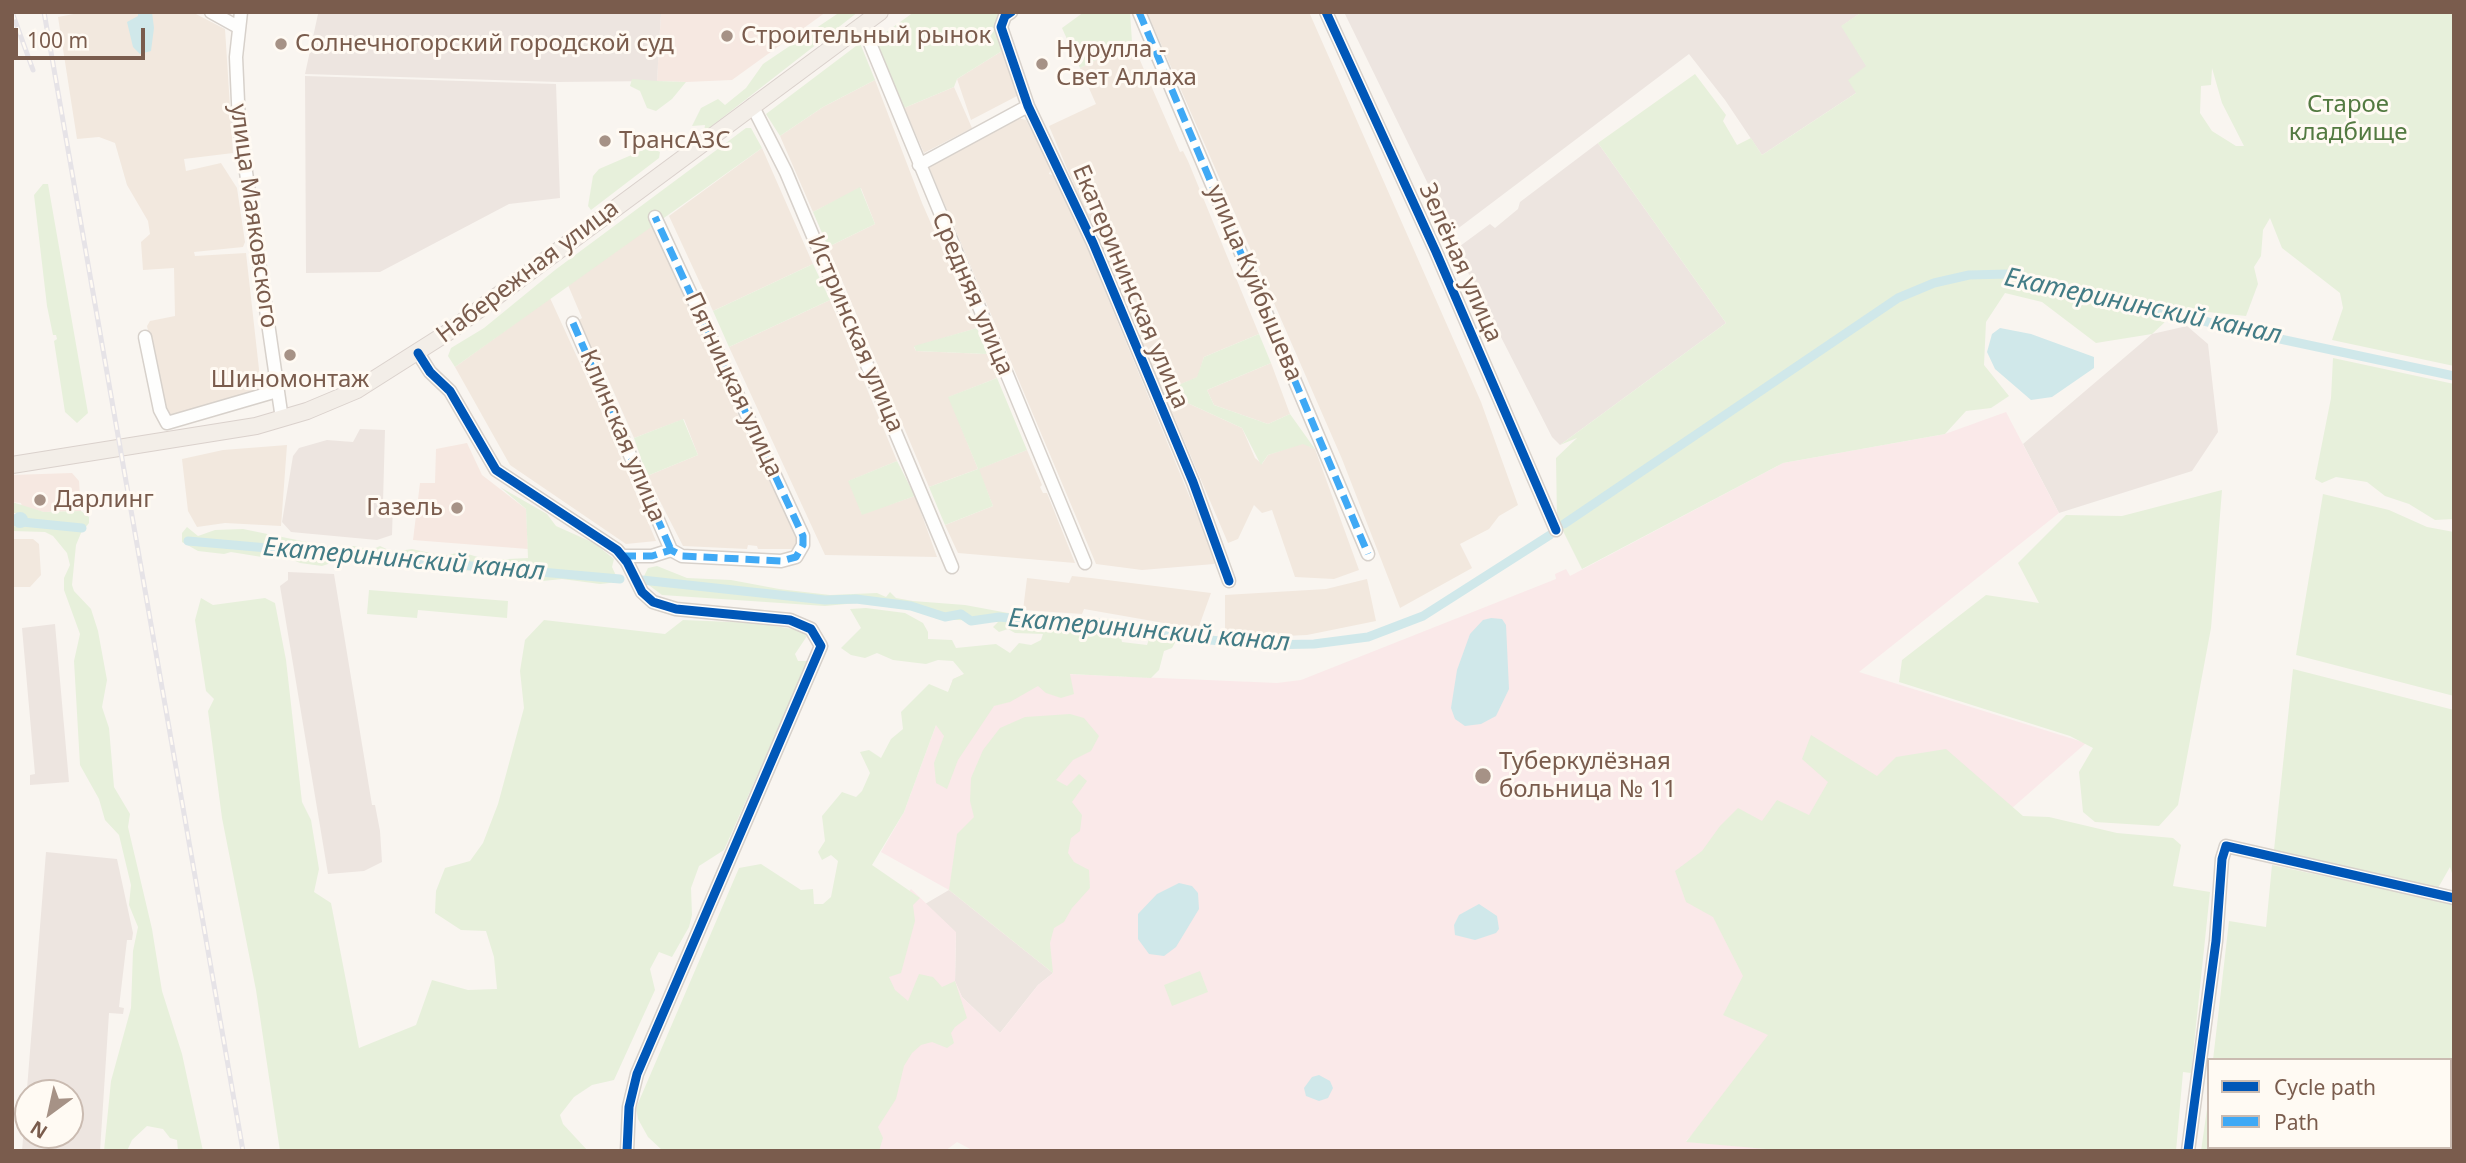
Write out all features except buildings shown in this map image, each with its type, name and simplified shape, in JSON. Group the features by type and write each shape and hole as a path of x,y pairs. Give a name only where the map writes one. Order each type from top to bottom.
{"main road":[{"name":"Набережная улица","path":"12,466 282,419 346,395 418,353 880,12"}],"street":[{"path":"211,12 238,27"},
{"name":"улица Маяковского","path":"241,12 238,27 239,124 282,419"},
{"name":"Екатерининская улица","path":"1011,12 1003,20 1001,27 1028,106 1093,243 1193,482 1229,581"},
{"name":"улица Куйбышева","path":"1139,12 1368,554"},
{"name":"Зелёная улица","path":"1326,12 1436,252 1556,530"},
{"name":"Средняя улица","path":"862,24 1085,564"},
{"name":"Истринская улица","path":"752,105 786,172 952,566"},
{"path":"919,165 1028,106"},
{"name":"Пятницкая улица","path":"655,217 803,536 799,554 781,561 682,556 671,550"},
{"name":"Клинская улица","path":"573,323 671,550"},
{"path":"145,337 160,410 167,423 276,391"},
{"path":"418,353 430,372 450,391 496,470 622,556 645,596 653,602 676,609 790,620 811,629 821,646 637,1074 629,1107 627,1151"},
{"path":"622,556 652,556 671,550"},
{"path":"2188,1151 2216,941 2222,859 2227,846 2454,898"}],"shaded area":[{"path":"84,12 192,12 225,29 233,153 184,159 186,171 221,163 237,188 245,242 243,247 194,252 195,256 246,253 262,396 173,419 166,416 147,326 150,321 175,316 174,268 143,270 141,242 150,234 148,221 127,185 115,143 99,137 77,139 58,17"},
{"path":"315,12 661,12 657,81 558,82 305,74 318,14"},
{"name":"Строительный рынок","path":"661,12 826,12 732,80 686,82 657,81"},
{"path":"1147,12 1309,12 1481,402 1518,505 1499,516 1489,529 1460,544 1472,568 1400,608 1342,459"},
{"path":"1344,12 1862,12 1842,26 1867,67 1856,93 1762,155 1725,100 1689,54 1452,233"},
{"path":"1132,42 1180,152 1183,151 1188,161 1259,334 1204,357 1198,377 1162,392 1049,126 1096,104 1080,68"},
{"path":"1002,51 1017,96 971,120 957,79"},
{"path":"305,76 556,84 560,198 509,204 380,272 306,273"},
{"path":"875,80 922,203 977,328 914,347 916,351 987,354 997,378 949,397 978,469 929,487 828,247 875,224 861,188 813,212 780,136 823,107"},
{"path":"954,87 972,128 924,153 904,108"},
{"path":"1018,118 1026,120 1051,169 1049,174 1058,177 1216,561 1214,564 1142,570 1096,564 929,167"},
{"path":"1598,143 1726,323 1560,445 1552,437 1456,249 1490,224 1495,228 1518,209 1520,202"},
{"path":"762,148 813,264 713,311 669,216"},
{"path":"652,225 763,470 797,536 796,549 758,549 757,546 748,545 747,549 683,546 647,476 698,455 684,419 634,438 598,356 595,357 577,321 582,318 568,285"},
{"path":"550,298 656,541 626,544 510,465 455,367"},
{"path":"830,300 897,461 849,481 862,514 915,496 937,557 825,555 729,347"},
{"path":"2187,326 2208,344 2218,432 2192,471 2059,513 2023,444 2152,334"},
{"path":"1271,363 1290,414 1268,424 1214,405 1207,390"},
{"path":"1181,400 1242,428 1255,458 1262,464 1268,455 1303,443 1315,449 1359,570 1334,579 1295,577 1272,510 1262,513 1254,505 1238,539 1228,543 1169,405"},
{"name":"Туберкулёзная больница № 11","path":"2006,412 2059,513 1859,672 2086,743 2011,809 1686,1141 1789,1151 974,1151 957,1142 945,1151 692,1151 911,889 956,932 955,981 962,997 1000,1033 1038,985 1053,973 949,890 881,852 904,812 953,679 973,670 1277,683 1301,680 1556,579 1555,574 1566,569 1570,576 1783,463 1945,434"},
{"path":"360,429 385,430 383,502 393,504 392,535 377,540 291,532 282,522 293,456 299,448 327,440 353,442"},
{"path":"467,443 482,475 526,509 528,549 413,540 420,483 435,483 436,449"},
{"path":"287,445 281,526 225,523 197,527 188,511 182,459 223,450"},
{"path":"1027,450 1042,485 1040,487 1043,493 1047,493 1075,563 958,553 945,525 993,506 978,469"},
{"path":"72,473 79,481 81,511 44,512 12,502 12,475"},
{"path":"12,539 33,539 39,544 41,575 30,587 12,587"},
{"path":"288,572 334,574 372,805 375,805 380,831 382,862 364,871 328,874 280,586 288,580"},
{"path":"1072,576 1211,593 1198,629 1084,609 1082,614 1023,610 1027,578 1069,583"},
{"path":"1367,579 1376,621 1307,635 1261,637 1225,633 1225,595 1326,589"},
{"path":"55,624 69,782 30,785 30,775 35,774 22,628"},
{"path":"46,852 117,859 133,933 132,940 127,940 119,1007 124,1008 123,1014 109,1013 100,1151 22,1151 84,1149 84,1079 28,1079"},
{"path":"949,890 1053,973 1038,985 1000,1033 962,997 955,981 956,933 925,904"}],"green space":[{"path":"840,12 858,12 704,132 705,125 692,126 701,108 718,99 725,105 746,88 763,64"},
{"path":"914,12 1001,12 994,27 1002,51 957,79 954,87 904,108 875,40"},
{"path":"1084,12 1130,12 1132,42 1080,68 1062,28"},
{"name":"Старое кладбище","path":"1862,12 2454,12 2454,366 2332,340 2343,308 2340,293 2282,248 2270,218 2263,230 2261,256 2254,267 2258,284 2246,316 2179,309 2152,334 2096,343 2042,302 2005,293 1986,322 1984,365 2009,396 1991,408 1966,411 1945,434 1783,463 1582,569 1557,519 1556,458 1577,438 1560,445 1726,323 1598,143 1695,74 1726,115 1723,121 1737,145 1751,138 1762,155 1856,93 1848,80 1866,66 1841,26","holes":["2212,68 2222,103 2244,146 2236,146 2212,131 2200,113 2201,86 2211,85"]},
{"path":"860,43 875,80 823,107 780,136 766,114"},
{"path":"632,79 686,82 672,99 656,111 647,108 640,91 630,86"},
{"path":"746,128 751,128 762,148 455,367 448,356 451,348 484,328 555,270"},
{"path":"650,147 660,152 659,158 591,210 588,206 593,176 599,169"},
{"path":"43,184 48,184 88,413 77,423 65,412 54,341 57,339 56,335 53,335 47,306 34,195"},
{"path":"860,187 875,224 828,247 813,212"},
{"path":"813,264 830,300 729,347 713,311"},
{"path":"977,328 987,354 916,351 914,346"},
{"path":"1259,334 1271,363 1207,390 1214,405 1268,424 1290,414 1315,449 1303,444 1268,455 1261,465 1242,428 1181,400 1169,405 1162,392 1197,377 1204,357"},
{"path":"2333,358 2454,384 2454,519 2435,520 2409,504 2385,496 2367,482 2336,477 2322,483 2315,479 2331,398"},
{"path":"997,378 1027,450 979,469 993,506 945,525 929,487 978,469 948,397"},
{"path":"683,419 698,455 647,476 634,438"},
{"path":"897,461 915,496 862,515 848,481"},
{"path":"500,487 547,514 556,526 594,543 614,559 612,567 619,582 600,584 562,579 543,581 483,570 451,571 427,565 414,568 399,562 377,565 361,560 340,560 322,566 300,563 282,555 274,559 231,552 224,554 198,551 182,542 182,533 187,527 198,536 215,530 243,529 336,548 354,546 371,550 380,546 393,552 412,549 444,556 461,552 488,560 528,558 526,509"},
{"path":"2222,490 2211,628 2178,805 2159,826 2095,822 2083,812 2079,772 2093,748 2070,736 1899,682 1902,660 1986,595 2039,603 2018,563 2066,515 2122,516"},
{"path":"2323,494 2389,510 2427,527 2454,532 2454,696 2296,655"},
{"path":"12,502 44,512 81,511 89,517 89,523 76,545 72,585 74,591 91,609 98,631 107,680 102,707 109,728 114,787 130,814 128,827 152,929 162,991 182,1054 203,1151 178,1151 177,1140 170,1138 163,1129 147,1126 132,1140 127,1151 104,1151 111,1081 131,1008 133,951 138,927 129,905 131,885 119,835 105,820 99,799 80,765 74,661 80,634 64,590 64,578 70,565 67,553 53,536 45,532 12,531 12,526 23,527 22,513 12,513"},
{"path":"657,566 687,578 731,580 779,589 830,595 877,593 886,597 890,592 896,598 965,605 1019,615 1107,619 1145,627 1149,632 1144,637 1132,638 1120,633 1122,642 1147,645 1150,636 1154,634 1171,636 1176,641 1172,648 1164,651 1159,670 1151,678 1070,674 1074,694 1061,698 1046,693 1038,686 1010,702 994,706 958,760 947,789 936,783 934,763 944,736 936,725 904,812 872,865 920,898 913,905 915,921 901,973 889,977 895,990 908,1001 919,974 933,977 942,987 955,981 967,1018 951,1033 954,1043 947,1048 932,1042 921,1045 912,1053 904,1066 896,1099 878,1127 883,1138 879,1151 663,1151 648,1137 638,1119 636,1108 739,868 761,864 801,890 813,889 814,904 823,904 831,897 838,861 831,855 822,860 818,852 825,841 822,816 842,792 856,797 862,791 870,773 860,752 869,750 881,758 891,739 903,729 901,712 929,684 948,692 953,679 964,674 953,661 938,660 926,664 893,660 877,653 865,658 851,655 841,648 861,628 850,609 866,608 905,613 923,623 928,639 952,640 956,648 996,644 1010,653 1019,643 1031,645 1041,640 1043,634 1015,633 1008,629 999,632 993,627 998,622 938,619 906,608 868,602 825,606 662,595 642,580 648,568"},
{"path":"369,590 508,601 507,618 418,610 417,618 367,614"},
{"path":"201,598 213,605 265,598 275,603 286,660 302,802 311,820 319,869 314,892 331,903 359,1048 416,1025 432,980 468,990 497,989 494,957 486,931 461,930 435,913 436,891 445,868 470,861 483,843 498,804 524,708 520,671 525,640 544,620 665,634 683,620 756,623 799,630 807,636 795,654 798,661 808,661 724,850 699,866 691,888 692,915 689,927 672,957 659,952 650,969 655,990 614,1080 592,1085 574,1097 560,1115 563,1124 588,1151 280,1151 256,990 222,818 208,711 214,699 206,691 195,620"},
{"path":"2293,669 2454,710 2454,880 2450,867 2438,888 2274,850"},
{"path":"1070,714 1084,718 1099,736 1091,751 1073,760 1056,780 1067,786 1079,774 1087,781 1072,802 1082,815 1080,831 1071,838 1068,853 1074,862 1089,870 1090,888 1072,908 1064,922 1054,928 1050,943 1053,973 949,890 957,834 974,817 970,801 971,778 983,750 1000,728 1025,717"},
{"path":"1811,735 1877,776 1896,757 1946,749 2023,816 2049,817 2117,833 2173,838 2181,845 2173,886 2210,892 2191,1073 2183,1072 2176,1151 1789,1151 1686,1142 1768,1035 1723,1015 1743,976 1713,917 1686,902 1675,871 1702,851 1720,826 1738,808 1762,821 1777,800 1809,815 1828,782 1802,759"},
{"path":"2272,865 2454,904 2454,1151 2201,1151 2207,1109 2207,1149 2452,1149 2452,1058 2213,1058 2229,921 2266,927"},
{"path":"1200,971 1208,992 1172,1006 1164,985"}],"water":[{"path":"138,12 152,12 154,28 151,51 140,54 133,47 127,22 138,16"},
{"path":"2000,328 2031,334 2094,357 2094,368 2052,397 2031,400 1995,369 1987,352 1992,334"},
{"path":"17,512 23,512 28,520 26,526 17,528 12,523 12,517"},
{"path":"1502,619 1506,625 1509,689 1496,716 1481,724 1465,726 1455,719 1451,708 1457,670 1470,634 1483,620"},
{"path":"1179,883 1192,886 1198,893 1199,909 1176,947 1164,956 1149,954 1138,939 1138,914 1157,894"},
{"path":"1479,904 1497,916 1499,929 1496,933 1475,940 1455,935 1454,925 1459,915"},
{"path":"1319,1075 1330,1081 1333,1088 1328,1098 1319,1101 1306,1096 1304,1088 1312,1077"}],"waterway":[{"name":"Екатерининский канал","path":"1564,524 1898,298 1934,283 1969,275 2008,274 2266,336 2454,376"},
{"name":"Екатерининский канал","path":"12,521 82,528"},
{"name":"Екатерининский канал","path":"642,580 825,600 856,599 911,606 945,617 961,614 971,621 999,617 1081,625 1102,623 1136,633 1263,645 1314,644 1368,637 1423,616 1550,535"},
{"name":"Екатерининский канал","path":"188,541 620,579"}],"railway":[{"path":"12,12 33,70"},
{"path":"44,12 243,1151"}],"marked path":[{"path":"1139,12 1368,554"},
{"path":"622,556 652,556 671,550 682,556 781,561 796,557 803,545 803,536 655,217"},
{"path":"573,323 671,550"}],"cycle path":[{"path":"1011,12 1005,16 1001,27 1028,106 1093,243 1193,482 1229,581"},
{"path":"1326,12 1436,252 1556,530"},
{"path":"418,353 430,372 450,391 496,470 617,550 627,562 642,592 653,602 676,609 790,620 811,629 821,646 637,1074 629,1107 627,1151"},
{"path":"2188,1151 2216,941 2222,859 2226,846 2454,898"}],"place":[{"name":"Строительный рынок","path":"727,36"},
{"name":"Солнечногорский городской суд","path":"281,44"},
{"name":"Нурулла - Свет Аллаха","path":"1042,64"},
{"name":"ТрансАЗС","path":"605,141"},
{"name":"Шиномонтаж","path":"290,355"},
{"name":"Дарлинг","path":"40,500"},
{"name":"Газель","path":"457,508"},
{"name":"Туберкулёзная больница № 11","path":"1483,776"}]}
